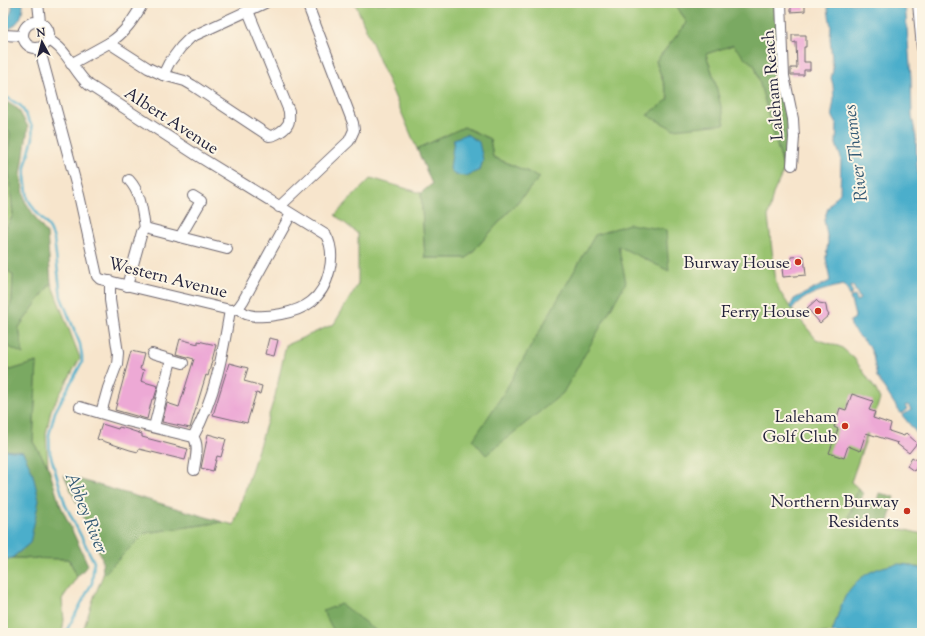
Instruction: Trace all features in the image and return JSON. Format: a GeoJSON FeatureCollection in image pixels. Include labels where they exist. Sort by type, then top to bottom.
{"type":"FeatureCollection","features":[{"type":"Feature","properties":{"kind":"street"},"geometry":{"type":"LineString","coordinates":[[38,3],[40,22]]}},
{"type":"Feature","properties":{"kind":"street"},"geometry":{"type":"LineString","coordinates":[[71,64],[117,38],[131,23],[144,3]]}},
{"type":"Feature","properties":{"kind":"street"},"geometry":{"type":"LineString","coordinates":[[163,75],[180,47],[190,37],[265,3]]}},
{"type":"Feature","properties":{"kind":"street"},"geometry":{"type":"LineString","coordinates":[[279,207],[349,141],[354,130],[353,123],[307,3]]}},
{"type":"Feature","properties":{"kind":"street","name":"Laleham Reach"},"geometry":{"type":"LineString","coordinates":[[781,3],[784,76],[794,131],[792,165]]}},
{"type":"Feature","properties":{"kind":"street"},"geometry":{"type":"LineString","coordinates":[[918,3],[922,48]]}},
{"type":"Feature","properties":{"kind":"street"},"geometry":{"type":"LineString","coordinates":[[109,43],[148,68],[163,75],[185,81],[269,136],[272,136],[288,124],[290,111],[248,11]]}},
{"type":"Feature","properties":{"kind":"street"},"geometry":{"type":"LineString","coordinates":[[40,22],[48,28],[48,40],[42,46],[37,48],[28,45],[24,41],[23,36],[26,26],[30,23],[40,22]]}},
{"type":"Feature","properties":{"kind":"street"},"geometry":{"type":"LineString","coordinates":[[4,35],[23,36]]}},
{"type":"Feature","properties":{"kind":"street","name":"Albert Avenue"},"geometry":{"type":"LineString","coordinates":[[48,40],[57,46],[81,78],[90,85],[191,152],[326,235],[330,245],[330,265],[322,289],[310,303],[289,312],[259,316],[248,315],[234,309]]}},
{"type":"Feature","properties":{"kind":"street","name":"Western Avenue"},"geometry":{"type":"LineString","coordinates":[[37,48],[41,54],[68,149],[97,276],[100,279],[234,309],[291,214]]}},
{"type":"Feature","properties":{"kind":"street"},"geometry":{"type":"LineString","coordinates":[[127,286],[142,232],[145,228],[136,187],[129,180]]}},
{"type":"Feature","properties":{"kind":"street"},"geometry":{"type":"LineString","coordinates":[[180,237],[201,201],[193,196]]}},
{"type":"Feature","properties":{"kind":"street"},"geometry":{"type":"LineString","coordinates":[[145,228],[227,249]]}},
{"type":"Feature","properties":{"kind":"street"},"geometry":{"type":"LineString","coordinates":[[101,413],[117,364],[118,353],[110,300],[110,281]]}},
{"type":"Feature","properties":{"kind":"street"},"geometry":{"type":"LineString","coordinates":[[194,470],[197,446],[194,437],[208,406],[234,309]]}},
{"type":"Feature","properties":{"kind":"street"},"geometry":{"type":"LineString","coordinates":[[152,354],[182,363]]}},
{"type":"Feature","properties":{"kind":"street"},"geometry":{"type":"LineString","coordinates":[[154,427],[171,360]]}},
{"type":"Feature","properties":{"kind":"street"},"geometry":{"type":"LineString","coordinates":[[80,407],[194,437]]}},
{"type":"Feature","properties":{"kind":"green space"},"geometry":{"type":"Polygon","coordinates":[[[355,3],[675,3],[687,23],[656,61],[669,99],[715,81],[706,54],[733,45],[755,66],[784,170],[773,194],[768,217],[776,282],[780,292],[790,307],[816,339],[841,347],[854,358],[876,390],[880,399],[851,482],[858,488],[849,516],[922,534],[922,569],[917,567],[845,597],[832,633],[82,633],[103,575],[145,533],[223,522],[234,525],[275,396],[286,345],[334,324],[358,284],[358,234],[335,215],[371,178],[421,193],[425,258],[467,258],[540,177],[493,157],[490,139],[464,127],[417,149],[355,3]]]}},
{"type":"Feature","properties":{"kind":"green space"},"geometry":{"type":"Polygon","coordinates":[[[675,3],[776,3],[779,76],[791,137],[784,170],[755,66],[733,45],[706,54],[715,81],[725,124],[673,129],[647,115],[669,99],[656,61],[687,23],[675,3]]]}},
{"type":"Feature","properties":{"kind":"green space"},"geometry":{"type":"Polygon","coordinates":[[[3,100],[18,109],[28,127],[21,175],[25,201],[47,234],[51,283],[19,327],[23,354],[3,344],[3,327],[12,300],[13,275],[3,266],[3,234],[13,215],[8,164],[10,132],[3,130],[3,100]]]}},
{"type":"Feature","properties":{"kind":"green space"},"geometry":{"type":"Polygon","coordinates":[[[464,127],[490,139],[493,157],[540,177],[467,258],[425,258],[421,193],[432,184],[417,149],[464,127]]]}},
{"type":"Feature","properties":{"kind":"green space"},"geometry":{"type":"Polygon","coordinates":[[[3,130],[10,132],[8,164],[13,215],[3,234],[3,130]]]}},
{"type":"Feature","properties":{"kind":"green space"},"geometry":{"type":"Polygon","coordinates":[[[629,224],[666,230],[669,271],[618,246],[626,282],[563,393],[486,455],[473,440],[502,396],[595,235],[629,224]]]}},
{"type":"Feature","properties":{"kind":"green space"},"geometry":{"type":"Polygon","coordinates":[[[3,266],[13,275],[12,300],[3,327],[3,266]]]}},
{"type":"Feature","properties":{"kind":"green space"},"geometry":{"type":"Polygon","coordinates":[[[51,283],[80,358],[51,410],[46,434],[48,466],[33,442],[37,362],[11,370],[3,368],[3,344],[23,353],[19,327],[51,283]]]}},
{"type":"Feature","properties":{"kind":"green space"},"geometry":{"type":"Polygon","coordinates":[[[37,362],[33,442],[48,466],[59,502],[88,565],[77,577],[69,559],[12,558],[30,543],[23,452],[3,450],[3,368],[11,370],[37,362]]]}},
{"type":"Feature","properties":{"kind":"green space"},"geometry":{"type":"Polygon","coordinates":[[[64,475],[223,522],[145,533],[103,575],[102,558],[64,475]]]}},
{"type":"Feature","properties":{"kind":"green space"},"geometry":{"type":"Polygon","coordinates":[[[858,488],[863,494],[861,500],[876,504],[879,493],[895,497],[887,525],[849,517],[858,488]]]}},
{"type":"Feature","properties":{"kind":"green space"},"geometry":{"type":"Polygon","coordinates":[[[12,558],[69,559],[77,577],[62,599],[64,620],[62,633],[4,633],[3,560],[12,558]]]}},
{"type":"Feature","properties":{"kind":"green space"},"geometry":{"type":"Polygon","coordinates":[[[341,604],[379,633],[335,633],[323,611],[341,604]]]}},
{"type":"Feature","properties":{"kind":"water"},"geometry":{"type":"Polygon","coordinates":[[[12,3],[23,3],[21,16],[11,28],[7,31],[3,31],[3,21],[8,18],[10,14],[12,3]]]}},
{"type":"Feature","properties":{"kind":"water","name":"River Thames"},"geometry":{"type":"Polygon","coordinates":[[[827,3],[905,3],[911,78],[912,116],[916,137],[917,164],[922,203],[922,440],[902,415],[911,410],[908,405],[905,406],[907,409],[901,414],[877,377],[873,355],[869,346],[852,329],[850,321],[854,319],[855,316],[850,297],[855,296],[857,301],[860,299],[853,286],[850,287],[853,293],[850,296],[846,287],[843,285],[815,293],[797,304],[792,310],[790,307],[794,299],[830,281],[826,258],[828,241],[824,220],[828,208],[840,193],[841,158],[836,144],[837,125],[832,112],[834,99],[831,78],[833,70],[830,38],[831,27],[827,3]]]}},
{"type":"Feature","properties":{"kind":"water"},"geometry":{"type":"Polygon","coordinates":[[[466,134],[479,142],[483,160],[480,170],[466,176],[455,175],[450,169],[454,139],[466,134]]]}},
{"type":"Feature","properties":{"kind":"water"},"geometry":{"type":"Polygon","coordinates":[[[3,450],[23,452],[32,471],[39,500],[30,543],[12,558],[3,560],[3,450]]]}},
{"type":"Feature","properties":{"kind":"water"},"geometry":{"type":"Polygon","coordinates":[[[899,564],[922,569],[922,633],[832,633],[843,601],[855,584],[861,578],[875,570],[882,567],[899,564]]]}},
{"type":"Feature","properties":{"kind":"building"},"geometry":{"type":"Polygon","coordinates":[[[791,3],[805,3],[805,11],[791,12],[791,3]]]}},
{"type":"Feature","properties":{"kind":"building"},"geometry":{"type":"Polygon","coordinates":[[[792,35],[806,35],[804,62],[810,62],[810,70],[804,70],[804,75],[791,75],[791,68],[797,68],[796,42],[792,43],[792,35]]]}},
{"type":"Feature","properties":{"kind":"building","name":"Burway House"},"geometry":{"type":"Polygon","coordinates":[[[804,256],[806,275],[783,277],[782,268],[792,267],[791,257],[804,256]]]}},
{"type":"Feature","properties":{"kind":"building","name":"Ferry House"},"geometry":{"type":"Polygon","coordinates":[[[816,300],[819,303],[825,304],[829,315],[820,323],[807,308],[816,300]]]}},
{"type":"Feature","properties":{"kind":"building"},"geometry":{"type":"Polygon","coordinates":[[[269,338],[278,340],[274,356],[265,354],[269,338]]]}},
{"type":"Feature","properties":{"kind":"building"},"geometry":{"type":"Polygon","coordinates":[[[180,339],[198,344],[198,341],[216,345],[208,376],[206,375],[190,428],[162,422],[167,403],[179,407],[194,359],[176,354],[180,339]]]}},
{"type":"Feature","properties":{"kind":"building"},"geometry":{"type":"Polygon","coordinates":[[[131,351],[144,354],[140,369],[144,370],[141,381],[158,386],[154,399],[152,399],[147,419],[115,410],[131,351]]]}},
{"type":"Feature","properties":{"kind":"building"},"geometry":{"type":"Polygon","coordinates":[[[229,363],[248,368],[244,381],[262,386],[260,394],[256,393],[247,423],[213,415],[229,363]]]}},
{"type":"Feature","properties":{"kind":"building"},"geometry":{"type":"Polygon","coordinates":[[[852,394],[873,401],[869,410],[875,412],[873,418],[891,424],[889,431],[904,436],[906,433],[917,443],[909,453],[897,444],[898,443],[866,433],[860,451],[848,446],[844,458],[829,453],[838,429],[834,427],[840,408],[846,410],[852,394]]]}},
{"type":"Feature","properties":{"kind":"building"},"geometry":{"type":"Polygon","coordinates":[[[102,424],[118,429],[119,427],[127,429],[142,434],[142,437],[188,449],[185,460],[139,449],[138,452],[97,439],[102,424]]]}},
{"type":"Feature","properties":{"kind":"building"},"geometry":{"type":"Polygon","coordinates":[[[208,434],[226,439],[221,457],[217,456],[213,471],[201,468],[208,434]]]}},
{"type":"Feature","properties":{"kind":"building"},"geometry":{"type":"Polygon","coordinates":[[[912,457],[920,462],[914,471],[907,466],[912,457]]]}},
{"type":"Feature","properties":{"kind":"waterway","name":"Abbey River"},"geometry":{"type":"LineString","coordinates":[[3,95],[21,106],[32,126],[33,138],[25,167],[28,199],[49,227],[54,239],[61,297],[80,344],[82,356],[82,362],[55,412],[49,435],[50,453],[65,504],[94,562],[92,583],[68,628],[67,633]]}},
{"type":"Feature","properties":{"kind":"place","name":"Burway House"},"geometry":{"type":"Point","coordinates":[798,262]}},
{"type":"Feature","properties":{"kind":"place","name":"Ferry House"},"geometry":{"type":"Point","coordinates":[818,311]}},
{"type":"Feature","properties":{"kind":"place","name":"Laleham Golf Club"},"geometry":{"type":"Point","coordinates":[845,426]}},
{"type":"Feature","properties":{"kind":"place","name":"Northern Burway Residents"},"geometry":{"type":"Point","coordinates":[907,511]}}]}
